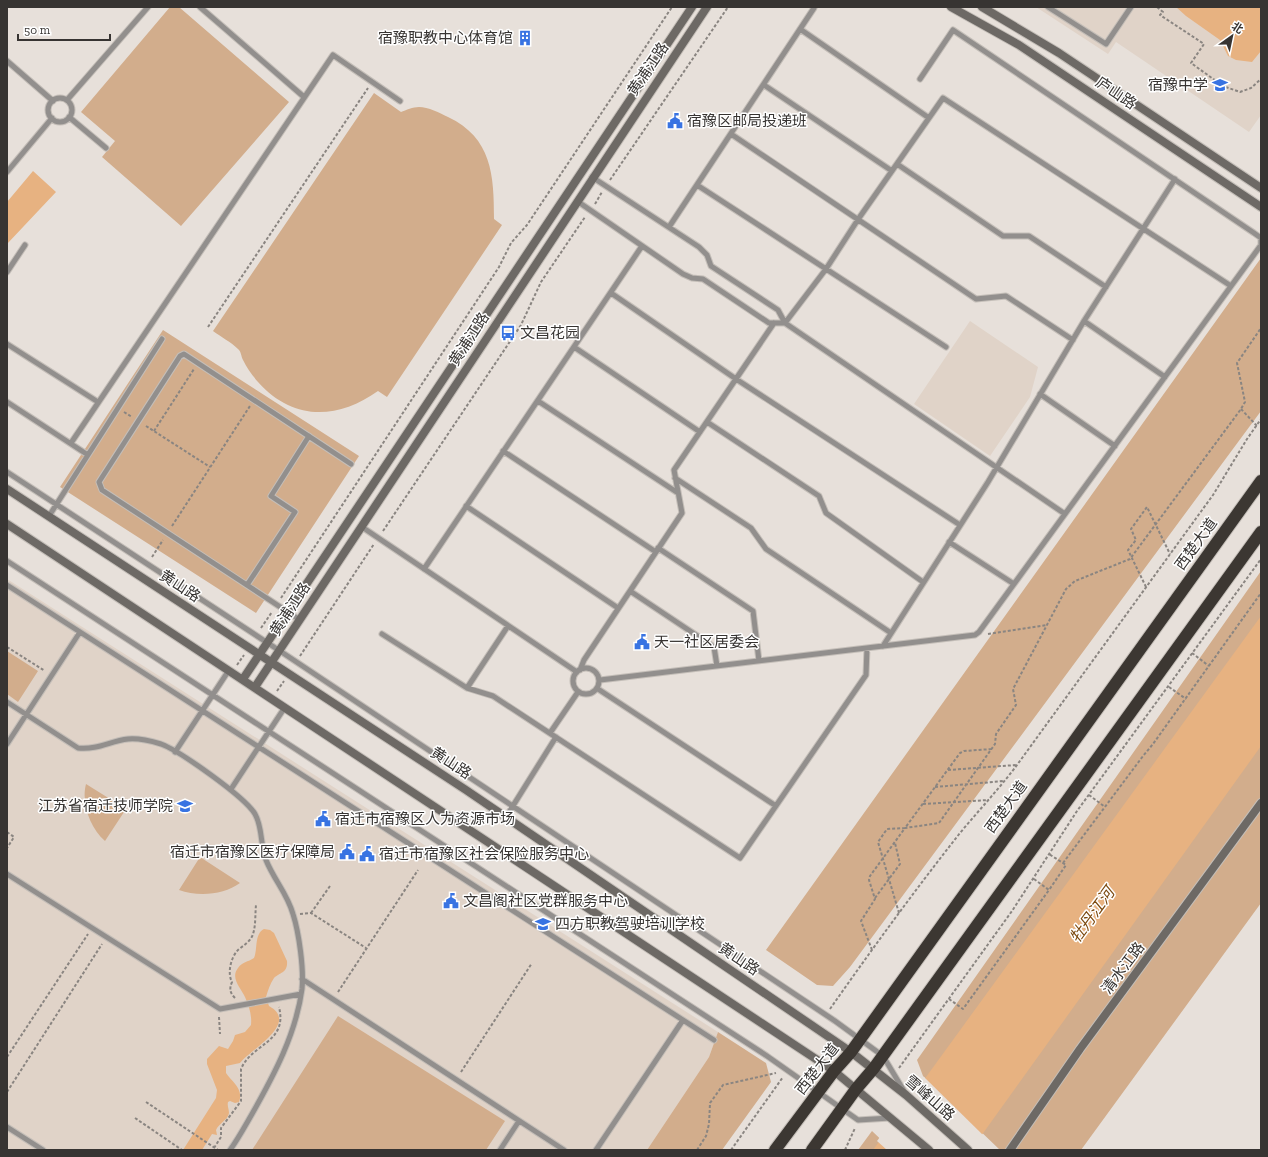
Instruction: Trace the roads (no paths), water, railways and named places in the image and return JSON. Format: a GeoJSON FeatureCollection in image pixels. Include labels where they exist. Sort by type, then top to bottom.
{"type":"FeatureCollection","features":[{"type":"Feature","properties":{"kind":"highway","name":"西楚大道"},"geometry":{"type":"LineString","coordinates":[[775,1150],[834,1071],[851,1052],[1261,481]]}},
{"type":"Feature","properties":{"kind":"highway"},"geometry":{"type":"LineString","coordinates":[[812,1150],[856,1089],[883,1056],[1261,532]]}},
{"type":"Feature","properties":{"kind":"street","name":"黄浦江路"},"geometry":{"type":"LineString","coordinates":[[243,679],[692,7]]}},
{"type":"Feature","properties":{"kind":"street","name":"黄浦江路"},"geometry":{"type":"LineString","coordinates":[[255,687],[576,201],[707,7]]}},
{"type":"Feature","properties":{"kind":"street","name":"庐山路"},"geometry":{"type":"LineString","coordinates":[[951,7],[1019,44],[1261,207]]}},
{"type":"Feature","properties":{"kind":"street","name":"庐山路"},"geometry":{"type":"LineString","coordinates":[[982,7],[1059,53],[1261,188]]}},
{"type":"Feature","properties":{"kind":"street","name":"黄山路"},"geometry":{"type":"LineString","coordinates":[[7,489],[506,817],[874,1068]]}},
{"type":"Feature","properties":{"kind":"street"},"geometry":{"type":"LineString","coordinates":[[7,524],[834,1071],[929,1150]]}},
{"type":"Feature","properties":{"kind":"street","name":"清水江路"},"geometry":{"type":"LineString","coordinates":[[1010,1150],[1080,1049],[1261,803]]}},
{"type":"Feature","properties":{"kind":"street","name":"雪峰山路"},"geometry":{"type":"LineString","coordinates":[[874,1068],[968,1150]]}},
{"type":"Feature","properties":{"kind":"lane"},"geometry":{"type":"LineString","coordinates":[[67,100],[148,7]]}},
{"type":"Feature","properties":{"kind":"lane"},"geometry":{"type":"LineString","coordinates":[[200,7],[304,97]]}},
{"type":"Feature","properties":{"kind":"lane"},"geometry":{"type":"LineString","coordinates":[[1048,7],[1106,44],[1132,7]]}},
{"type":"Feature","properties":{"kind":"lane"},"geometry":{"type":"LineString","coordinates":[[669,227],[814,8]]}},
{"type":"Feature","properties":{"kind":"lane"},"geometry":{"type":"LineString","coordinates":[[800,29],[929,118]]}},
{"type":"Feature","properties":{"kind":"lane"},"geometry":{"type":"LineString","coordinates":[[600,680],[975,635],[979,632],[1261,245],[1261,238],[953,30],[920,79]]}},
{"type":"Feature","properties":{"kind":"lane"},"geometry":{"type":"LineString","coordinates":[[71,443],[332,55],[400,101]]}},
{"type":"Feature","properties":{"kind":"lane"},"geometry":{"type":"LineString","coordinates":[[7,61],[53,101]]}},
{"type":"Feature","properties":{"kind":"lane"},"geometry":{"type":"LineString","coordinates":[[764,84],[892,170]]}},
{"type":"Feature","properties":{"kind":"lane"},"geometry":{"type":"LineString","coordinates":[[60,98],[67,100],[72,110],[69,117],[63,121],[52,118],[49,112],[53,101],[60,98]]}},
{"type":"Feature","properties":{"kind":"lane"},"geometry":{"type":"LineString","coordinates":[[785,323],[826,269],[858,218],[943,98],[950,101],[1230,286]]}},
{"type":"Feature","properties":{"kind":"lane"},"geometry":{"type":"LineString","coordinates":[[69,117],[106,148]]}},
{"type":"Feature","properties":{"kind":"lane"},"geometry":{"type":"LineString","coordinates":[[7,172],[52,118]]}},
{"type":"Feature","properties":{"kind":"lane"},"geometry":{"type":"LineString","coordinates":[[731,134],[858,218],[976,299],[1006,296],[1073,340]]}},
{"type":"Feature","properties":{"kind":"lane"},"geometry":{"type":"LineString","coordinates":[[897,164],[1003,236],[1029,236],[1106,287]]}},
{"type":"Feature","properties":{"kind":"lane"},"geometry":{"type":"LineString","coordinates":[[592,177],[699,247],[707,255],[711,266],[778,310],[785,323],[1065,514]]}},
{"type":"Feature","properties":{"kind":"lane"},"geometry":{"type":"LineString","coordinates":[[883,646],[948,542],[988,482],[995,467],[1084,321],[1175,179]]}},
{"type":"Feature","properties":{"kind":"lane"},"geometry":{"type":"LineString","coordinates":[[697,185],[946,347]]}},
{"type":"Feature","properties":{"kind":"lane"},"geometry":{"type":"LineString","coordinates":[[576,201],[683,274],[692,278],[703,279],[769,323],[785,323]]}},
{"type":"Feature","properties":{"kind":"lane"},"geometry":{"type":"LineString","coordinates":[[7,272],[25,245]]}},
{"type":"Feature","properties":{"kind":"lane"},"geometry":{"type":"LineString","coordinates":[[424,569],[642,246]]}},
{"type":"Feature","properties":{"kind":"lane"},"geometry":{"type":"LineString","coordinates":[[611,293],[736,379],[960,525]]}},
{"type":"Feature","properties":{"kind":"lane"},"geometry":{"type":"LineString","coordinates":[[1084,321],[1165,377]]}},
{"type":"Feature","properties":{"kind":"lane"},"geometry":{"type":"LineString","coordinates":[[600,680],[598,689],[595,692],[586,695],[575,689],[573,680],[584,660],[682,512],[674,470],[774,323]]}},
{"type":"Feature","properties":{"kind":"lane"},"geometry":{"type":"LineString","coordinates":[[49,516],[162,339]]}},
{"type":"Feature","properties":{"kind":"lane"},"geometry":{"type":"LineString","coordinates":[[7,344],[98,402]]}},
{"type":"Feature","properties":{"kind":"lane"},"geometry":{"type":"LineString","coordinates":[[574,347],[700,432]]}},
{"type":"Feature","properties":{"kind":"lane"},"geometry":{"type":"LineString","coordinates":[[300,620],[102,490],[99,482],[180,356],[184,354],[351,464]]}},
{"type":"Feature","properties":{"kind":"lane"},"geometry":{"type":"LineString","coordinates":[[1040,394],[1114,446]]}},
{"type":"Feature","properties":{"kind":"lane"},"geometry":{"type":"LineString","coordinates":[[538,401],[678,493]]}},
{"type":"Feature","properties":{"kind":"lane"},"geometry":{"type":"LineString","coordinates":[[7,402],[88,455]]}},
{"type":"Feature","properties":{"kind":"lane"},"geometry":{"type":"LineString","coordinates":[[707,422],[819,496],[826,513],[924,582]]}},
{"type":"Feature","properties":{"kind":"lane"},"geometry":{"type":"LineString","coordinates":[[247,585],[295,512],[271,496],[309,436]]}},
{"type":"Feature","properties":{"kind":"lane"},"geometry":{"type":"LineString","coordinates":[[503,452],[753,611],[759,661]]}},
{"type":"Feature","properties":{"kind":"lane"},"geometry":{"type":"LineString","coordinates":[[7,472],[280,651],[860,1039],[883,1056],[906,1095]]}},
{"type":"Feature","properties":{"kind":"lane"},"geometry":{"type":"LineString","coordinates":[[676,478],[751,528],[766,549],[891,633]]}},
{"type":"Feature","properties":{"kind":"lane"},"geometry":{"type":"LineString","coordinates":[[466,506],[618,608]]}},
{"type":"Feature","properties":{"kind":"lane"},"geometry":{"type":"LineString","coordinates":[[362,527],[508,626],[578,671],[592,670],[600,680]]}},
{"type":"Feature","properties":{"kind":"lane"},"geometry":{"type":"LineString","coordinates":[[948,542],[1014,584]]}},
{"type":"Feature","properties":{"kind":"lane"},"geometry":{"type":"LineString","coordinates":[[7,561],[788,1070],[858,1120],[892,1118]]}},
{"type":"Feature","properties":{"kind":"lane"},"geometry":{"type":"LineString","coordinates":[[7,586],[714,1040]]}},
{"type":"Feature","properties":{"kind":"lane"},"geometry":{"type":"LineString","coordinates":[[630,591],[714,647],[717,666]]}},
{"type":"Feature","properties":{"kind":"lane"},"geometry":{"type":"LineString","coordinates":[[467,688],[508,626]]}},
{"type":"Feature","properties":{"kind":"lane"},"geometry":{"type":"LineString","coordinates":[[7,744],[80,632]]}},
{"type":"Feature","properties":{"kind":"lane"},"geometry":{"type":"LineString","coordinates":[[382,634],[467,688],[493,696],[740,858],[866,675],[867,648]]}},
{"type":"Feature","properties":{"kind":"lane"},"geometry":{"type":"LineString","coordinates":[[175,752],[231,671]]}},
{"type":"Feature","properties":{"kind":"lane"},"geometry":{"type":"LineString","coordinates":[[598,689],[776,806]]}},
{"type":"Feature","properties":{"kind":"lane"},"geometry":{"type":"LineString","coordinates":[[550,733],[578,692]]}},
{"type":"Feature","properties":{"kind":"lane"},"geometry":{"type":"LineString","coordinates":[[7,702],[78,748],[89,749],[128,739],[162,745],[231,789],[255,814],[260,828],[266,859],[270,870],[285,891],[293,914],[300,947],[302,980],[301,994],[298,1012],[285,1050],[260,1099],[230,1150]]}},
{"type":"Feature","properties":{"kind":"lane"},"geometry":{"type":"LineString","coordinates":[[231,789],[285,707]]}},
{"type":"Feature","properties":{"kind":"lane"},"geometry":{"type":"LineString","coordinates":[[506,817],[556,737]]}},
{"type":"Feature","properties":{"kind":"lane"},"geometry":{"type":"LineString","coordinates":[[7,874],[220,1010],[301,994]]}},
{"type":"Feature","properties":{"kind":"lane"},"geometry":{"type":"LineString","coordinates":[[302,980],[564,1150]]}},
{"type":"Feature","properties":{"kind":"lane"},"geometry":{"type":"LineString","coordinates":[[596,1150],[683,1020]]}},
{"type":"Feature","properties":{"kind":"lane"},"geometry":{"type":"LineString","coordinates":[[500,1150],[519,1121]]}},
{"type":"Feature","properties":{"kind":"lane"},"geometry":{"type":"LineString","coordinates":[[7,1127],[43,1150]]}},
{"type":"Feature","properties":{"kind":"water"},"geometry":{"type":"Polygon","coordinates":[[[1176,7],[1261,7],[1261,51],[1252,62],[1236,60],[1228,56],[1220,40],[1186,16],[1176,7]]]}},
{"type":"Feature","properties":{"kind":"water"},"geometry":{"type":"Polygon","coordinates":[[[33,171],[56,192],[7,244],[7,202],[33,171]]]}},
{"type":"Feature","properties":{"kind":"water","name":"牡丹江河"},"geometry":{"type":"Polygon","coordinates":[[[1261,616],[1261,746],[971,1150],[873,1150],[1261,616]]]}},
{"type":"Feature","properties":{"kind":"water"},"geometry":{"type":"Polygon","coordinates":[[[264,929],[270,930],[274,933],[287,961],[285,970],[274,978],[266,997],[269,1006],[277,1013],[279,1020],[276,1028],[270,1036],[240,1063],[226,1066],[226,1073],[239,1089],[240,1097],[239,1102],[228,1102],[229,1113],[225,1120],[217,1128],[217,1135],[212,1134],[202,1150],[183,1150],[216,1098],[217,1090],[207,1064],[207,1059],[219,1046],[228,1049],[235,1035],[245,1032],[251,1025],[249,1007],[237,983],[235,975],[243,963],[254,958],[257,938],[264,929]]]}},
{"type":"Feature","properties":{"kind":"place","name":"宿豫职教中心体育馆"},"geometry":{"type":"Point","coordinates":[525,38]}},
{"type":"Feature","properties":{"kind":"place","name":"宿豫中学"},"geometry":{"type":"Point","coordinates":[1220,85]}},
{"type":"Feature","properties":{"kind":"place","name":"宿豫区邮局投递班"},"geometry":{"type":"Point","coordinates":[675,121]}},
{"type":"Feature","properties":{"kind":"place","name":"文昌花园"},"geometry":{"type":"Point","coordinates":[508,333]}},
{"type":"Feature","properties":{"kind":"place","name":"天一社区居委会"},"geometry":{"type":"Point","coordinates":[642,642]}},
{"type":"Feature","properties":{"kind":"place","name":"江苏省宿迁技师学院"},"geometry":{"type":"Point","coordinates":[185,806]}},
{"type":"Feature","properties":{"kind":"place","name":"宿迁市宿豫区人力资源市场"},"geometry":{"type":"Point","coordinates":[323,819]}},
{"type":"Feature","properties":{"kind":"place","name":"宿迁市宿豫区医疗保障局"},"geometry":{"type":"Point","coordinates":[347,852]}},
{"type":"Feature","properties":{"kind":"place","name":"宿迁市宿豫区社会保险服务中心"},"geometry":{"type":"Point","coordinates":[367,854]}},
{"type":"Feature","properties":{"kind":"place","name":"文昌阁社区党群服务中心"},"geometry":{"type":"Point","coordinates":[451,901]}},
{"type":"Feature","properties":{"kind":"place","name":"四方职教驾驶培训学校"},"geometry":{"type":"Point","coordinates":[543,924]}}]}
